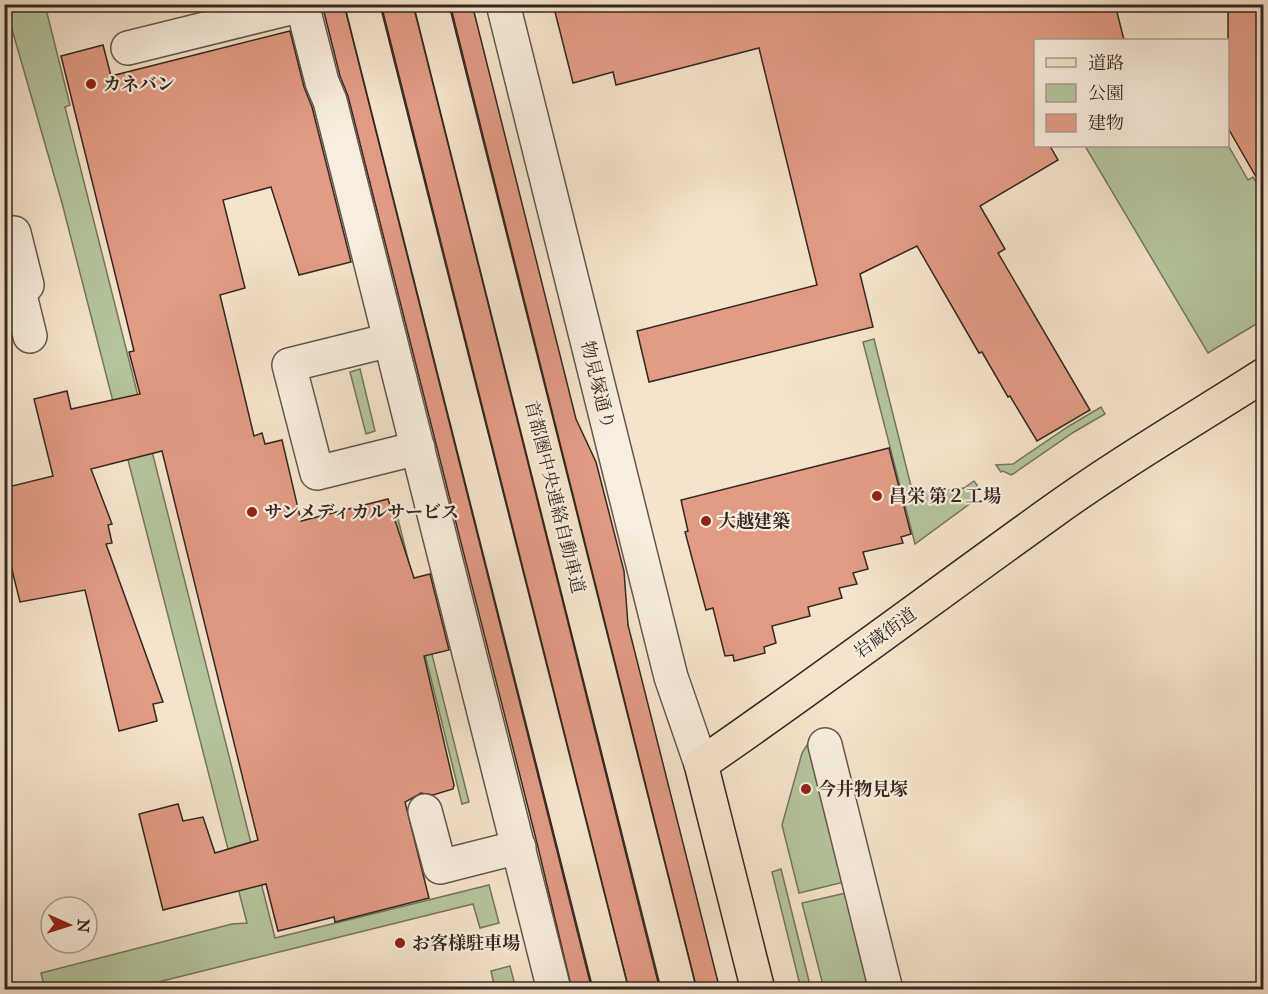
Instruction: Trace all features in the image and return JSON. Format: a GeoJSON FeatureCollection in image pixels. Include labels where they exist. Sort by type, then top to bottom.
{"type":"FeatureCollection","features":[{"type":"Feature","properties":{"kind":"main road"},"geometry":{"type":"LineString","coordinates":[[363,4],[610,990]]}},
{"type":"Feature","properties":{"kind":"main road","name":"首都圏中央連絡自動車道"},"geometry":{"type":"LineString","coordinates":[[431,4],[679,990]]}},
{"type":"Feature","properties":{"kind":"main road","name":"岩蔵街道"},"geometry":{"type":"LineString","coordinates":[[701,764],[764,721],[1050,513],[1116,468],[1263,375]]}},
{"type":"Feature","properties":{"kind":"main road"},"geometry":{"type":"LineString","coordinates":[[701,764],[758,990]]}},
{"type":"Feature","properties":{"kind":"street","name":"物見塚通り"},"geometry":{"type":"LineString","coordinates":[[503,4],[671,677],[701,764]]}},
{"type":"Feature","properties":{"kind":"street"},"geometry":{"type":"LineString","coordinates":[[128,48],[302,5],[322,82],[330,101],[554,990]]}},
{"type":"Feature","properties":{"kind":"street"},"geometry":{"type":"LineString","coordinates":[[14,233],[27,285],[11,289],[30,336]]}},
{"type":"Feature","properties":{"kind":"street"},"geometry":{"type":"LineString","coordinates":[[390,340],[289,365],[297,397],[317,473],[418,448]]}},
{"type":"Feature","properties":{"kind":"street"},"geometry":{"type":"LineString","coordinates":[[825,745],[886,990]]}},
{"type":"Feature","properties":{"kind":"street"},"geometry":{"type":"LineString","coordinates":[[425,811],[440,867],[519,847]]}},
{"type":"Feature","properties":{"kind":"green space"},"geometry":{"type":"Polygon","coordinates":[[[5,5],[45,5],[70,105],[65,107],[275,938],[489,885],[499,923],[480,928],[473,904],[130,989],[45,989],[41,973],[232,924],[247,923],[62,203],[5,5]]]}},
{"type":"Feature","properties":{"kind":"green space"},"geometry":{"type":"Polygon","coordinates":[[[1086,147],[1229,147],[1248,180],[1253,177],[1263,194],[1263,320],[1208,353],[1086,147]]]}},
{"type":"Feature","properties":{"kind":"green space"},"geometry":{"type":"Polygon","coordinates":[[[874,339],[913,494],[964,488],[974,481],[979,488],[974,491],[975,500],[915,544],[863,342],[874,339]]]}},
{"type":"Feature","properties":{"kind":"green space"},"geometry":{"type":"Polygon","coordinates":[[[360,369],[375,431],[366,434],[350,372],[360,369]]]}},
{"type":"Feature","properties":{"kind":"green space"},"geometry":{"type":"Polygon","coordinates":[[[1101,407],[1105,414],[1074,432],[1013,474],[1001,472],[996,465],[1013,464],[1101,407]]]}},
{"type":"Feature","properties":{"kind":"green space"},"geometry":{"type":"Polygon","coordinates":[[[397,515],[469,802],[462,804],[391,517],[397,515]]]}},
{"type":"Feature","properties":{"kind":"green space","name":"今井物見塚"},"geometry":{"type":"Polygon","coordinates":[[[809,742],[844,882],[799,893],[782,825],[802,753],[809,742]]]}},
{"type":"Feature","properties":{"kind":"green space"},"geometry":{"type":"Polygon","coordinates":[[[781,869],[811,989],[801,989],[772,872],[781,869]]]}},
{"type":"Feature","properties":{"kind":"green space"},"geometry":{"type":"Polygon","coordinates":[[[846,893],[871,989],[824,989],[802,903],[846,893]]]}},
{"type":"Feature","properties":{"kind":"green space"},"geometry":{"type":"Polygon","coordinates":[[[510,966],[516,989],[495,989],[491,971],[510,966]]]}},
{"type":"Feature","properties":{"kind":"building"},"geometry":{"type":"Polygon","coordinates":[[[322,4],[344,4],[592,990],[572,990],[348,96],[340,76],[322,4]]]}},
{"type":"Feature","properties":{"kind":"building"},"geometry":{"type":"Polygon","coordinates":[[[381,4],[413,4],[660,990],[629,990],[381,4]]]}},
{"type":"Feature","properties":{"kind":"building"},"geometry":{"type":"Polygon","coordinates":[[[450,4],[472,4],[576,419],[596,462],[624,571],[628,625],[720,990],[697,990],[450,4]]]}},
{"type":"Feature","properties":{"kind":"building"},"geometry":{"type":"Polygon","coordinates":[[[553,4],[1115,4],[1124,39],[1034,39],[1034,147],[1051,147],[1058,160],[980,206],[1005,249],[998,253],[1090,410],[1037,441],[982,352],[979,353],[917,246],[860,274],[873,327],[649,382],[637,331],[817,285],[759,48],[616,85],[613,72],[573,83],[553,4]]]}},
{"type":"Feature","properties":{"kind":"building"},"geometry":{"type":"Polygon","coordinates":[[[1228,4],[1263,4],[1263,189],[1229,130],[1228,4]]]}},
{"type":"Feature","properties":{"kind":"building"},"geometry":{"type":"Polygon","coordinates":[[[290,31],[304,87],[312,107],[351,262],[299,275],[271,187],[223,200],[245,288],[220,295],[254,436],[262,433],[265,444],[282,440],[301,521],[388,499],[414,578],[430,574],[449,650],[424,656],[454,785],[453,789],[433,795],[421,793],[405,802],[429,898],[335,922],[334,917],[278,931],[266,884],[163,910],[139,814],[178,804],[183,821],[203,817],[215,853],[258,840],[162,451],[91,469],[112,524],[108,525],[112,543],[106,544],[163,702],[153,704],[157,721],[119,731],[85,590],[20,602],[4,538],[4,488],[53,476],[34,399],[67,391],[71,409],[140,394],[129,352],[134,351],[61,56],[103,45],[111,76],[290,31]]]}},
{"type":"Feature","properties":{"kind":"building"},"geometry":{"type":"Polygon","coordinates":[[[889,448],[911,534],[901,537],[903,543],[863,552],[868,569],[853,573],[857,584],[839,588],[842,598],[808,607],[810,616],[772,626],[776,643],[764,647],[765,653],[734,661],[733,655],[725,656],[713,608],[706,610],[685,532],[688,531],[681,500],[889,448]]]}},
{"type":"Feature","properties":{"kind":"place","name":"カネバン"},"geometry":{"type":"Point","coordinates":[91,84]}},
{"type":"Feature","properties":{"kind":"place","name":"昌栄 第２工場"},"geometry":{"type":"Point","coordinates":[877,496]}},
{"type":"Feature","properties":{"kind":"place","name":"サンメディカルサービス"},"geometry":{"type":"Point","coordinates":[252,512]}},
{"type":"Feature","properties":{"kind":"place","name":"大越建築"},"geometry":{"type":"Point","coordinates":[706,521]}},
{"type":"Feature","properties":{"kind":"place","name":"今井物見塚"},"geometry":{"type":"Point","coordinates":[806,789]}},
{"type":"Feature","properties":{"kind":"place","name":"お客様駐車場"},"geometry":{"type":"Point","coordinates":[400,943]}}]}
